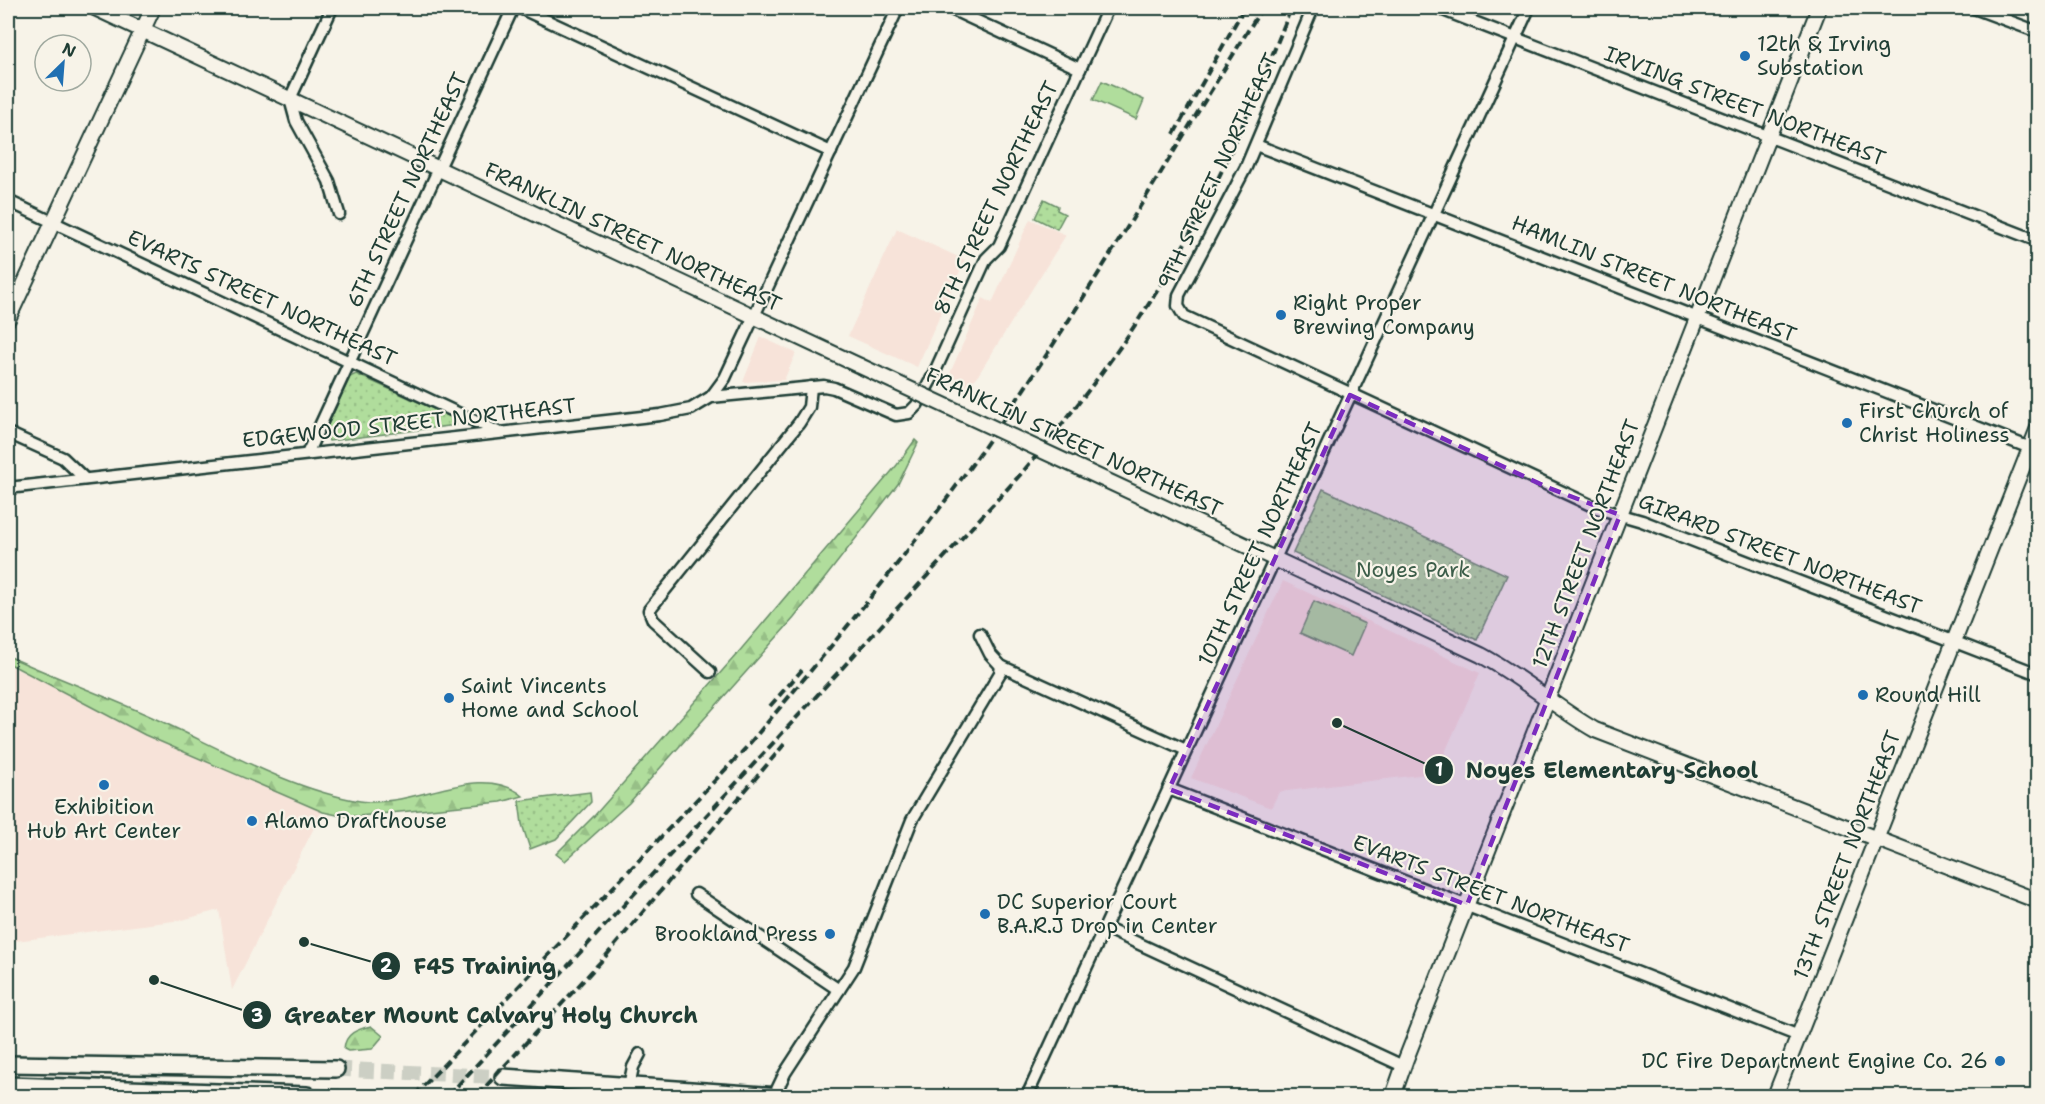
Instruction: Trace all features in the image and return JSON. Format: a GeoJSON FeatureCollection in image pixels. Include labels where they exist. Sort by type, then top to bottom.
{"type":"FeatureCollection","features":[{"type":"Feature","properties":{"kind":"main road"},"geometry":{"type":"LineString","coordinates":[[8,1064],[336,1069]]}},
{"type":"Feature","properties":{"kind":"main road"},"geometry":{"type":"LineString","coordinates":[[503,1077],[779,1096]]}},
{"type":"Feature","properties":{"kind":"main road"},"geometry":{"type":"LineString","coordinates":[[8,1085],[307,1095]]}},
{"type":"Feature","properties":{"kind":"street","name":"FRANKLIN STREET NORTHEAST"},"geometry":{"type":"LineString","coordinates":[[95,8],[1481,655],[1520,677],[1578,720],[1612,738],[2037,901]]}},
{"type":"Feature","properties":{"kind":"street"},"geometry":{"type":"LineString","coordinates":[[8,319],[153,8]]}},
{"type":"Feature","properties":{"kind":"street"},"geometry":{"type":"LineString","coordinates":[[332,8],[290,99],[296,121],[329,181],[339,214]]}},
{"type":"Feature","properties":{"kind":"street","name":"6TH STREET NORTHEAST"},"geometry":{"type":"LineString","coordinates":[[307,454],[513,8]]}},
{"type":"Feature","properties":{"kind":"street"},"geometry":{"type":"LineString","coordinates":[[520,8],[831,152]]}},
{"type":"Feature","properties":{"kind":"street"},"geometry":{"type":"LineString","coordinates":[[711,397],[725,378],[898,8]]}},
{"type":"Feature","properties":{"kind":"street"},"geometry":{"type":"LineString","coordinates":[[949,8],[1080,69]]}},
{"type":"Feature","properties":{"kind":"street","name":"8TH STREET NORTHEAST"},"geometry":{"type":"LineString","coordinates":[[917,405],[932,378],[986,259],[999,246],[1108,8]]}},
{"type":"Feature","properties":{"kind":"street","name":"9TH STREET NORTHEAST"},"geometry":{"type":"LineString","coordinates":[[1184,316],[1178,306],[1179,295],[1222,217],[1256,145],[1313,8]]}},
{"type":"Feature","properties":{"kind":"street","name":"IRVING STREET NORTHEAST"},"geometry":{"type":"LineString","coordinates":[[1438,8],[2037,241]]}},
{"type":"Feature","properties":{"kind":"street","name":"10TH STREET NORTHEAST"},"geometry":{"type":"LineString","coordinates":[[1027,1096],[1528,8]]}},
{"type":"Feature","properties":{"kind":"street","name":"12TH STREET NORTHEAST"},"geometry":{"type":"LineString","coordinates":[[1394,1096],[1403,1066],[1819,8]]}},
{"type":"Feature","properties":{"kind":"street"},"geometry":{"type":"LineString","coordinates":[[1974,8],[2037,32]]}},
{"type":"Feature","properties":{"kind":"street","name":"HAMLIN STREET NORTHEAST"},"geometry":{"type":"LineString","coordinates":[[1256,145],[2034,449]]}},
{"type":"Feature","properties":{"kind":"street","name":"EVARTS STREET NORTHEAST"},"geometry":{"type":"LineString","coordinates":[[8,201],[500,432]]}},
{"type":"Feature","properties":{"kind":"street","name":"GIRARD STREET NORTHEAST"},"geometry":{"type":"LineString","coordinates":[[1184,316],[1549,488],[1642,521],[2037,674]]}},
{"type":"Feature","properties":{"kind":"street"},"geometry":{"type":"LineString","coordinates":[[710,672],[653,620],[649,610],[799,423],[809,407],[811,387]]}},
{"type":"Feature","properties":{"kind":"street","name":"EDGEWOOD STREET NORTHEAST"},"geometry":{"type":"LineString","coordinates":[[8,488],[686,411],[711,397],[811,387],[834,388],[896,415],[909,413],[917,405]]}},
{"type":"Feature","properties":{"kind":"street","name":"13TH STREET NORTHEAST"},"geometry":{"type":"LineString","coordinates":[[1775,1096],[1953,641],[2034,449],[2037,428]]}},
{"type":"Feature","properties":{"kind":"street"},"geometry":{"type":"LineString","coordinates":[[8,433],[63,458],[85,479]]}},
{"type":"Feature","properties":{"kind":"street"},"geometry":{"type":"LineString","coordinates":[[980,634],[988,652],[1001,666],[1186,750]]}},
{"type":"Feature","properties":{"kind":"street"},"geometry":{"type":"LineString","coordinates":[[774,1096],[785,1073],[861,952],[912,820],[1000,673],[1001,666]]}},
{"type":"Feature","properties":{"kind":"street","name":"EVARTS STREET NORTHEAST"},"geometry":{"type":"LineString","coordinates":[[1169,789],[1799,1036]]}},
{"type":"Feature","properties":{"kind":"street"},"geometry":{"type":"LineString","coordinates":[[696,894],[839,990]]}},
{"type":"Feature","properties":{"kind":"street"},"geometry":{"type":"LineString","coordinates":[[1105,928],[1403,1066]]}},
{"type":"Feature","properties":{"kind":"street"},"geometry":{"type":"LineString","coordinates":[[629,1086],[632,1071],[640,1054]]}},
{"type":"Feature","properties":{"kind":"highlighted area"},"geometry":{"type":"Polygon","coordinates":[[[1350,395],[1549,488],[1620,515],[1467,905],[1169,789],[1350,395]]]}},
{"type":"Feature","properties":{"kind":"shaded area"},"geometry":{"type":"Polygon","coordinates":[[[1030,219],[1066,235],[977,377],[962,391],[953,387],[947,380],[983,298],[992,303],[1030,219]]]}},
{"type":"Feature","properties":{"kind":"shaded area"},"geometry":{"type":"Polygon","coordinates":[[[897,229],[965,260],[917,367],[848,336],[897,229]]]}},
{"type":"Feature","properties":{"kind":"shaded area"},"geometry":{"type":"Polygon","coordinates":[[[761,337],[796,353],[784,380],[743,382],[761,337]]]}},
{"type":"Feature","properties":{"kind":"shaded area"},"geometry":{"type":"Polygon","coordinates":[[[1283,581],[1480,673],[1436,773],[1279,792],[1271,808],[1191,778],[1283,581]]]}},
{"type":"Feature","properties":{"kind":"shaded area"},"geometry":{"type":"Polygon","coordinates":[[[8,665],[323,810],[232,990],[219,910],[182,920],[8,942],[8,665]]]}},
{"type":"Feature","properties":{"kind":"green space"},"geometry":{"type":"Polygon","coordinates":[[[1102,81],[1144,100],[1136,119],[1093,100],[1102,81]]]}},
{"type":"Feature","properties":{"kind":"green space"},"geometry":{"type":"Polygon","coordinates":[[[1044,199],[1058,206],[1057,210],[1065,214],[1057,229],[1035,218],[1044,199]]]}},
{"type":"Feature","properties":{"kind":"green space"},"geometry":{"type":"Polygon","coordinates":[[[356,374],[454,418],[456,425],[329,441],[325,431],[350,377],[356,374]]]}},
{"type":"Feature","properties":{"kind":"green space"},"geometry":{"type":"Polygon","coordinates":[[[915,440],[918,443],[898,484],[794,618],[629,803],[565,861],[556,854],[595,815],[737,654],[897,465],[915,440]]]}},
{"type":"Feature","properties":{"kind":"green space","name":"Noyes Park"},"geometry":{"type":"Polygon","coordinates":[[[1323,489],[1507,575],[1477,640],[1293,553],[1323,489]]]}},
{"type":"Feature","properties":{"kind":"green space"},"geometry":{"type":"Polygon","coordinates":[[[1314,601],[1365,624],[1351,656],[1300,633],[1314,601]]]}},
{"type":"Feature","properties":{"kind":"green space"},"geometry":{"type":"Polygon","coordinates":[[[8,656],[136,710],[281,778],[334,795],[360,801],[380,802],[467,784],[487,783],[506,786],[523,796],[501,802],[359,816],[342,816],[323,812],[145,735],[8,663],[8,656]]]}},
{"type":"Feature","properties":{"kind":"green space"},"geometry":{"type":"Polygon","coordinates":[[[590,792],[591,802],[556,839],[530,849],[522,824],[519,801],[590,792]]]}},
{"type":"Feature","properties":{"kind":"green space"},"geometry":{"type":"Polygon","coordinates":[[[371,1026],[383,1036],[372,1049],[348,1051],[344,1049],[350,1035],[357,1030],[371,1026]]]}},
{"type":"Feature","properties":{"kind":"tunnel"},"geometry":{"type":"LineString","coordinates":[[336,1069],[503,1077]]}},
{"type":"Feature","properties":{"kind":"tunnel"},"geometry":{"type":"LineString","coordinates":[[307,1095],[340,1096]]}},
{"type":"Feature","properties":{"kind":"railway"},"geometry":{"type":"LineString","coordinates":[[1174,134],[1244,8]]}},
{"type":"Feature","properties":{"kind":"railway"},"geometry":{"type":"LineString","coordinates":[[414,1096],[744,750],[886,578],[954,489],[1050,350],[1262,8]]}},
{"type":"Feature","properties":{"kind":"railway"},"geometry":{"type":"LineString","coordinates":[[448,1096],[1020,475],[1066,420],[1130,333],[1186,241],[1242,126],[1291,8]]}},
{"type":"Feature","properties":{"kind":"railway"},"geometry":{"type":"LineString","coordinates":[[770,706],[802,670]]}},
{"type":"Feature","properties":{"kind":"railway"},"geometry":{"type":"LineString","coordinates":[[477,1096],[605,957],[787,741]]}},
{"type":"Feature","properties":{"kind":"place","name":"12th & Irving Substation"},"geometry":{"type":"Point","coordinates":[1745,56]}},
{"type":"Feature","properties":{"kind":"place","name":"Right Proper Brewing Company"},"geometry":{"type":"Point","coordinates":[1281,315]}},
{"type":"Feature","properties":{"kind":"place","name":"First Church of Christ Holiness"},"geometry":{"type":"Point","coordinates":[1847,423]}},
{"type":"Feature","properties":{"kind":"place","name":"Round Hill"},"geometry":{"type":"Point","coordinates":[1863,695]}},
{"type":"Feature","properties":{"kind":"place","name":"Saint Vincents Home and School"},"geometry":{"type":"Point","coordinates":[449,698]}},
{"type":"Feature","properties":{"kind":"place","name":"Noyes Elementary School"},"geometry":{"type":"Point","coordinates":[1337,723]}},
{"type":"Feature","properties":{"kind":"place","name":"Exhibition Hub Art Center"},"geometry":{"type":"Point","coordinates":[104,785]}},
{"type":"Feature","properties":{"kind":"place","name":"Alamo Drafthouse"},"geometry":{"type":"Point","coordinates":[252,821]}},
{"type":"Feature","properties":{"kind":"place","name":"DC Superior Court B.A.R.J Drop in Center"},"geometry":{"type":"Point","coordinates":[985,914]}},
{"type":"Feature","properties":{"kind":"place","name":"Brookland Press"},"geometry":{"type":"Point","coordinates":[830,934]}},
{"type":"Feature","properties":{"kind":"place","name":"F45 Training"},"geometry":{"type":"Point","coordinates":[304,942]}},
{"type":"Feature","properties":{"kind":"place","name":"Greater Mount Calvary Holy Church"},"geometry":{"type":"Point","coordinates":[154,980]}},
{"type":"Feature","properties":{"kind":"place","name":"DC Fire Department Engine Co. 26"},"geometry":{"type":"Point","coordinates":[2000,1061]}}]}
